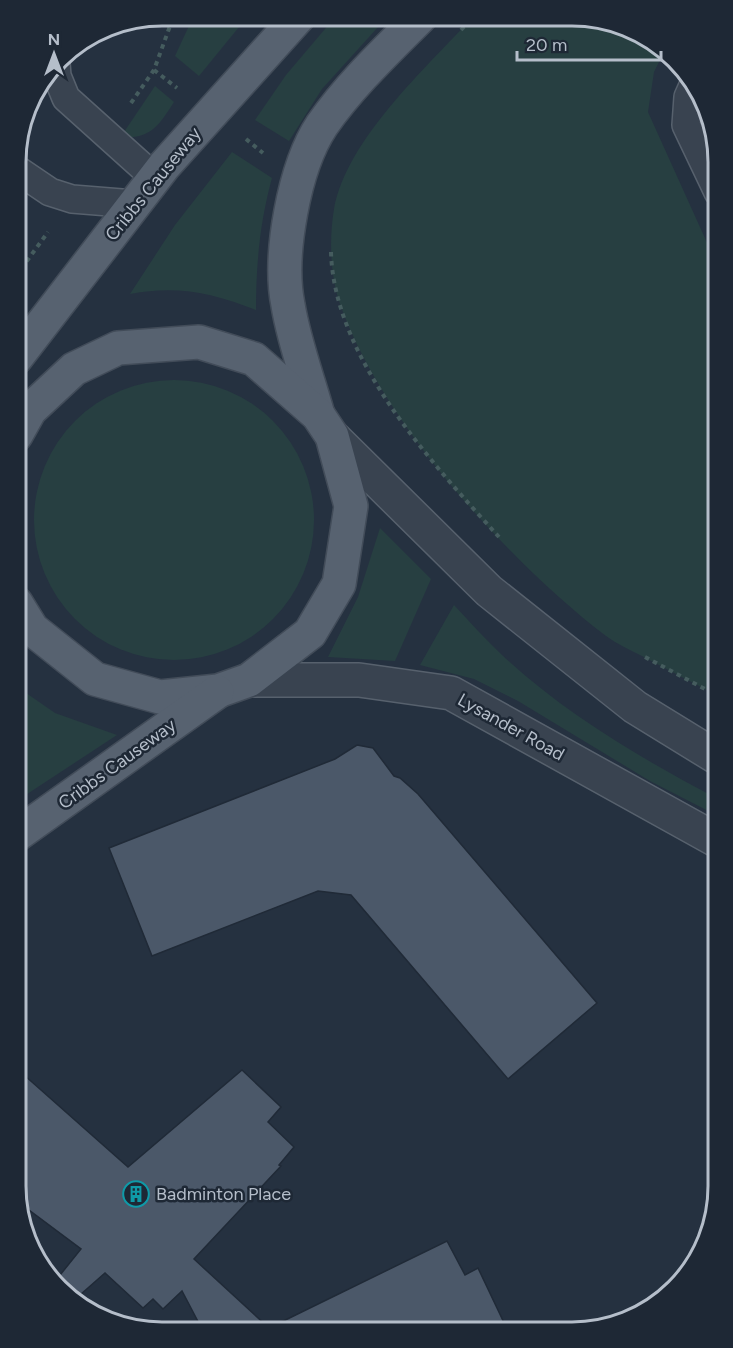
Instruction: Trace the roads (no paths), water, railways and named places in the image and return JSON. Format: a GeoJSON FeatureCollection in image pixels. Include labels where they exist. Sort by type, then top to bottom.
{"type":"FeatureCollection","features":[{"type":"Feature","properties":{"kind":"main road","name":"Cribbs Causeway"},"geometry":{"type":"LineString","coordinates":[[26,345],[155,178],[290,26]]}},
{"type":"Feature","properties":{"kind":"main road"},"geometry":{"type":"LineString","coordinates":[[26,619],[32,629],[95,679],[160,697],[218,691],[249,680],[310,633],[339,584],[351,506],[287,304],[285,237],[299,178],[321,126],[360,77],[411,26]]}},
{"type":"Feature","properties":{"kind":"main road"},"geometry":{"type":"LineString","coordinates":[[26,417],[30,410],[74,369],[118,348],[200,342],[254,359],[325,426]]}},
{"type":"Feature","properties":{"kind":"main road","name":"Cribbs Causeway"},"geometry":{"type":"LineString","coordinates":[[26,828],[218,691]]}},
{"type":"Feature","properties":{"kind":"street"},"geometry":{"type":"LineString","coordinates":[[325,426],[489,591],[635,707],[707,752]]}},
{"type":"Feature","properties":{"kind":"street","name":"Lysander Road"},"geometry":{"type":"LineString","coordinates":[[249,680],[359,680],[451,693],[707,835]]}},
{"type":"Feature","properties":{"kind":"lane"},"geometry":{"type":"LineString","coordinates":[[60,84],[66,98],[155,178]]}},
{"type":"Feature","properties":{"kind":"lane"},"geometry":{"type":"LineString","coordinates":[[689,94],[686,125],[708,171]]}},
{"type":"Feature","properties":{"kind":"lane"},"geometry":{"type":"LineString","coordinates":[[26,176],[50,192],[72,199],[134,204]]}},
{"type":"Feature","properties":{"kind":"place","name":"Badminton Place"},"geometry":{"type":"Point","coordinates":[136,1194]}}]}
